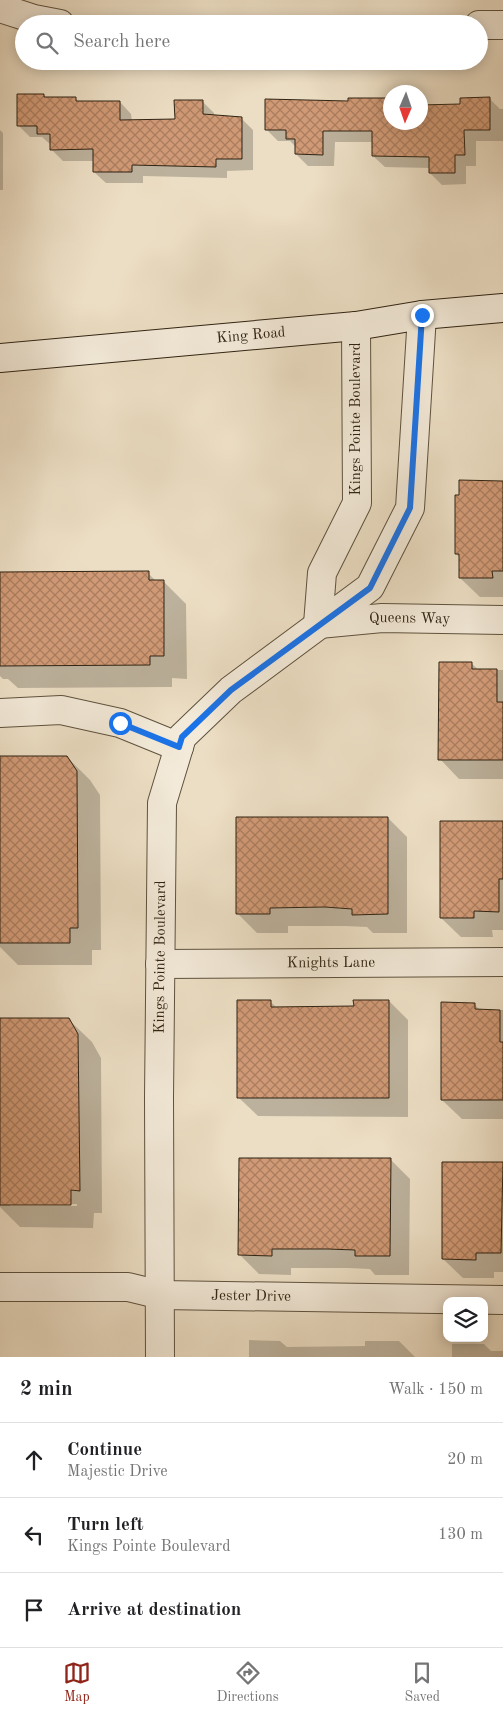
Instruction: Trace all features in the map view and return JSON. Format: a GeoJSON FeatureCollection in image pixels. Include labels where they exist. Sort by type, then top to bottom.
{"type":"FeatureCollection","features":[{"type":"Feature","properties":{"kind":"street"},"geometry":{"type":"LineString","coordinates":[[0,8],[22,15]]}},
{"type":"Feature","properties":{"kind":"street"},"geometry":{"type":"LineString","coordinates":[[488,25],[503,25]]}},
{"type":"Feature","properties":{"kind":"street","name":"King Road"},"geometry":{"type":"LineString","coordinates":[[0,358],[356,326],[422,315],[503,308]]}},
{"type":"Feature","properties":{"kind":"street","name":"Kings Pointe Boulevard"},"geometry":{"type":"LineString","coordinates":[[160,1357],[162,803],[182,737],[231,690],[318,624],[370,588],[410,508],[422,315]]}},
{"type":"Feature","properties":{"kind":"street","name":"Kings Pointe Boulevard"},"geometry":{"type":"LineString","coordinates":[[318,624],[322,573],[357,503],[356,326]]}},
{"type":"Feature","properties":{"kind":"street","name":"Queens Way"},"geometry":{"type":"LineString","coordinates":[[318,624],[382,618],[503,620]]}},
{"type":"Feature","properties":{"kind":"street"},"geometry":{"type":"LineString","coordinates":[[0,713],[62,710],[120,723],[179,747]]}},
{"type":"Feature","properties":{"kind":"street","name":"Knights Lane"},"geometry":{"type":"LineString","coordinates":[[160,964],[503,962]]}},
{"type":"Feature","properties":{"kind":"street","name":"Jester Drive"},"geometry":{"type":"LineString","coordinates":[[0,1287],[128,1287],[161,1295],[503,1300]]}},
{"type":"Feature","properties":{"kind":"building"},"geometry":{"type":"Polygon","coordinates":[[[17,94],[44,94],[44,97],[76,97],[76,101],[120,101],[120,120],[175,119],[174,100],[203,100],[203,114],[242,117],[242,159],[216,159],[216,167],[132,165],[132,172],[93,172],[93,149],[50,150],[50,134],[37,134],[37,126],[17,126],[17,94]]]}},
{"type":"Feature","properties":{"kind":"building"},"geometry":{"type":"Polygon","coordinates":[[[490,97],[490,130],[464,130],[465,155],[455,155],[455,173],[429,173],[429,157],[372,156],[372,131],[323,131],[323,155],[295,154],[295,139],[286,139],[286,130],[265,130],[265,99],[348,101],[348,98],[383,98],[383,130],[428,130],[428,105],[460,104],[460,98],[490,97]]]}},
{"type":"Feature","properties":{"kind":"building"},"geometry":{"type":"Polygon","coordinates":[[[459,480],[503,481],[503,571],[492,571],[493,578],[459,578],[459,554],[455,554],[455,495],[459,495],[459,480]]]}},
{"type":"Feature","properties":{"kind":"building"},"geometry":{"type":"Polygon","coordinates":[[[149,571],[149,580],[164,580],[164,656],[150,656],[150,665],[0,666],[0,572],[149,571]]]}},
{"type":"Feature","properties":{"kind":"building"},"geometry":{"type":"Polygon","coordinates":[[[439,662],[472,662],[472,669],[497,669],[497,702],[503,702],[503,760],[438,760],[439,662]]]}},
{"type":"Feature","properties":{"kind":"building"},"geometry":{"type":"Polygon","coordinates":[[[0,756],[67,756],[77,771],[78,928],[70,928],[70,943],[0,943],[0,756]]]}},
{"type":"Feature","properties":{"kind":"building"},"geometry":{"type":"Polygon","coordinates":[[[236,817],[388,817],[388,914],[352,915],[352,909],[325,907],[270,908],[270,914],[236,914],[236,817]]]}},
{"type":"Feature","properties":{"kind":"building"},"geometry":{"type":"Polygon","coordinates":[[[440,821],[503,821],[503,879],[499,879],[499,912],[474,911],[474,918],[440,918],[440,821]]]}},
{"type":"Feature","properties":{"kind":"building"},"geometry":{"type":"Polygon","coordinates":[[[237,1000],[271,1000],[271,1007],[354,1006],[353,1000],[389,1000],[389,1098],[237,1098],[237,1000]]]}},
{"type":"Feature","properties":{"kind":"building"},"geometry":{"type":"Polygon","coordinates":[[[441,1002],[475,1003],[475,1009],[500,1010],[500,1042],[503,1042],[503,1100],[441,1100],[441,1002]]]}},
{"type":"Feature","properties":{"kind":"building"},"geometry":{"type":"Polygon","coordinates":[[[0,1018],[69,1018],[78,1034],[80,1191],[71,1190],[71,1205],[0,1205],[0,1018]]]}},
{"type":"Feature","properties":{"kind":"building"},"geometry":{"type":"Polygon","coordinates":[[[239,1158],[391,1158],[390,1256],[355,1256],[355,1250],[328,1249],[272,1249],[272,1256],[238,1255],[239,1158]]]}},
{"type":"Feature","properties":{"kind":"building"},"geometry":{"type":"Polygon","coordinates":[[[442,1162],[503,1162],[501,1253],[476,1253],[476,1260],[442,1259],[442,1162]]]}},
{"type":"Feature","properties":{"kind":"route"},"geometry":{"type":"LineString","coordinates":[[120,723],[179,747],[182,737],[231,690],[318,624],[370,588],[410,508],[422,315]]}}]}
